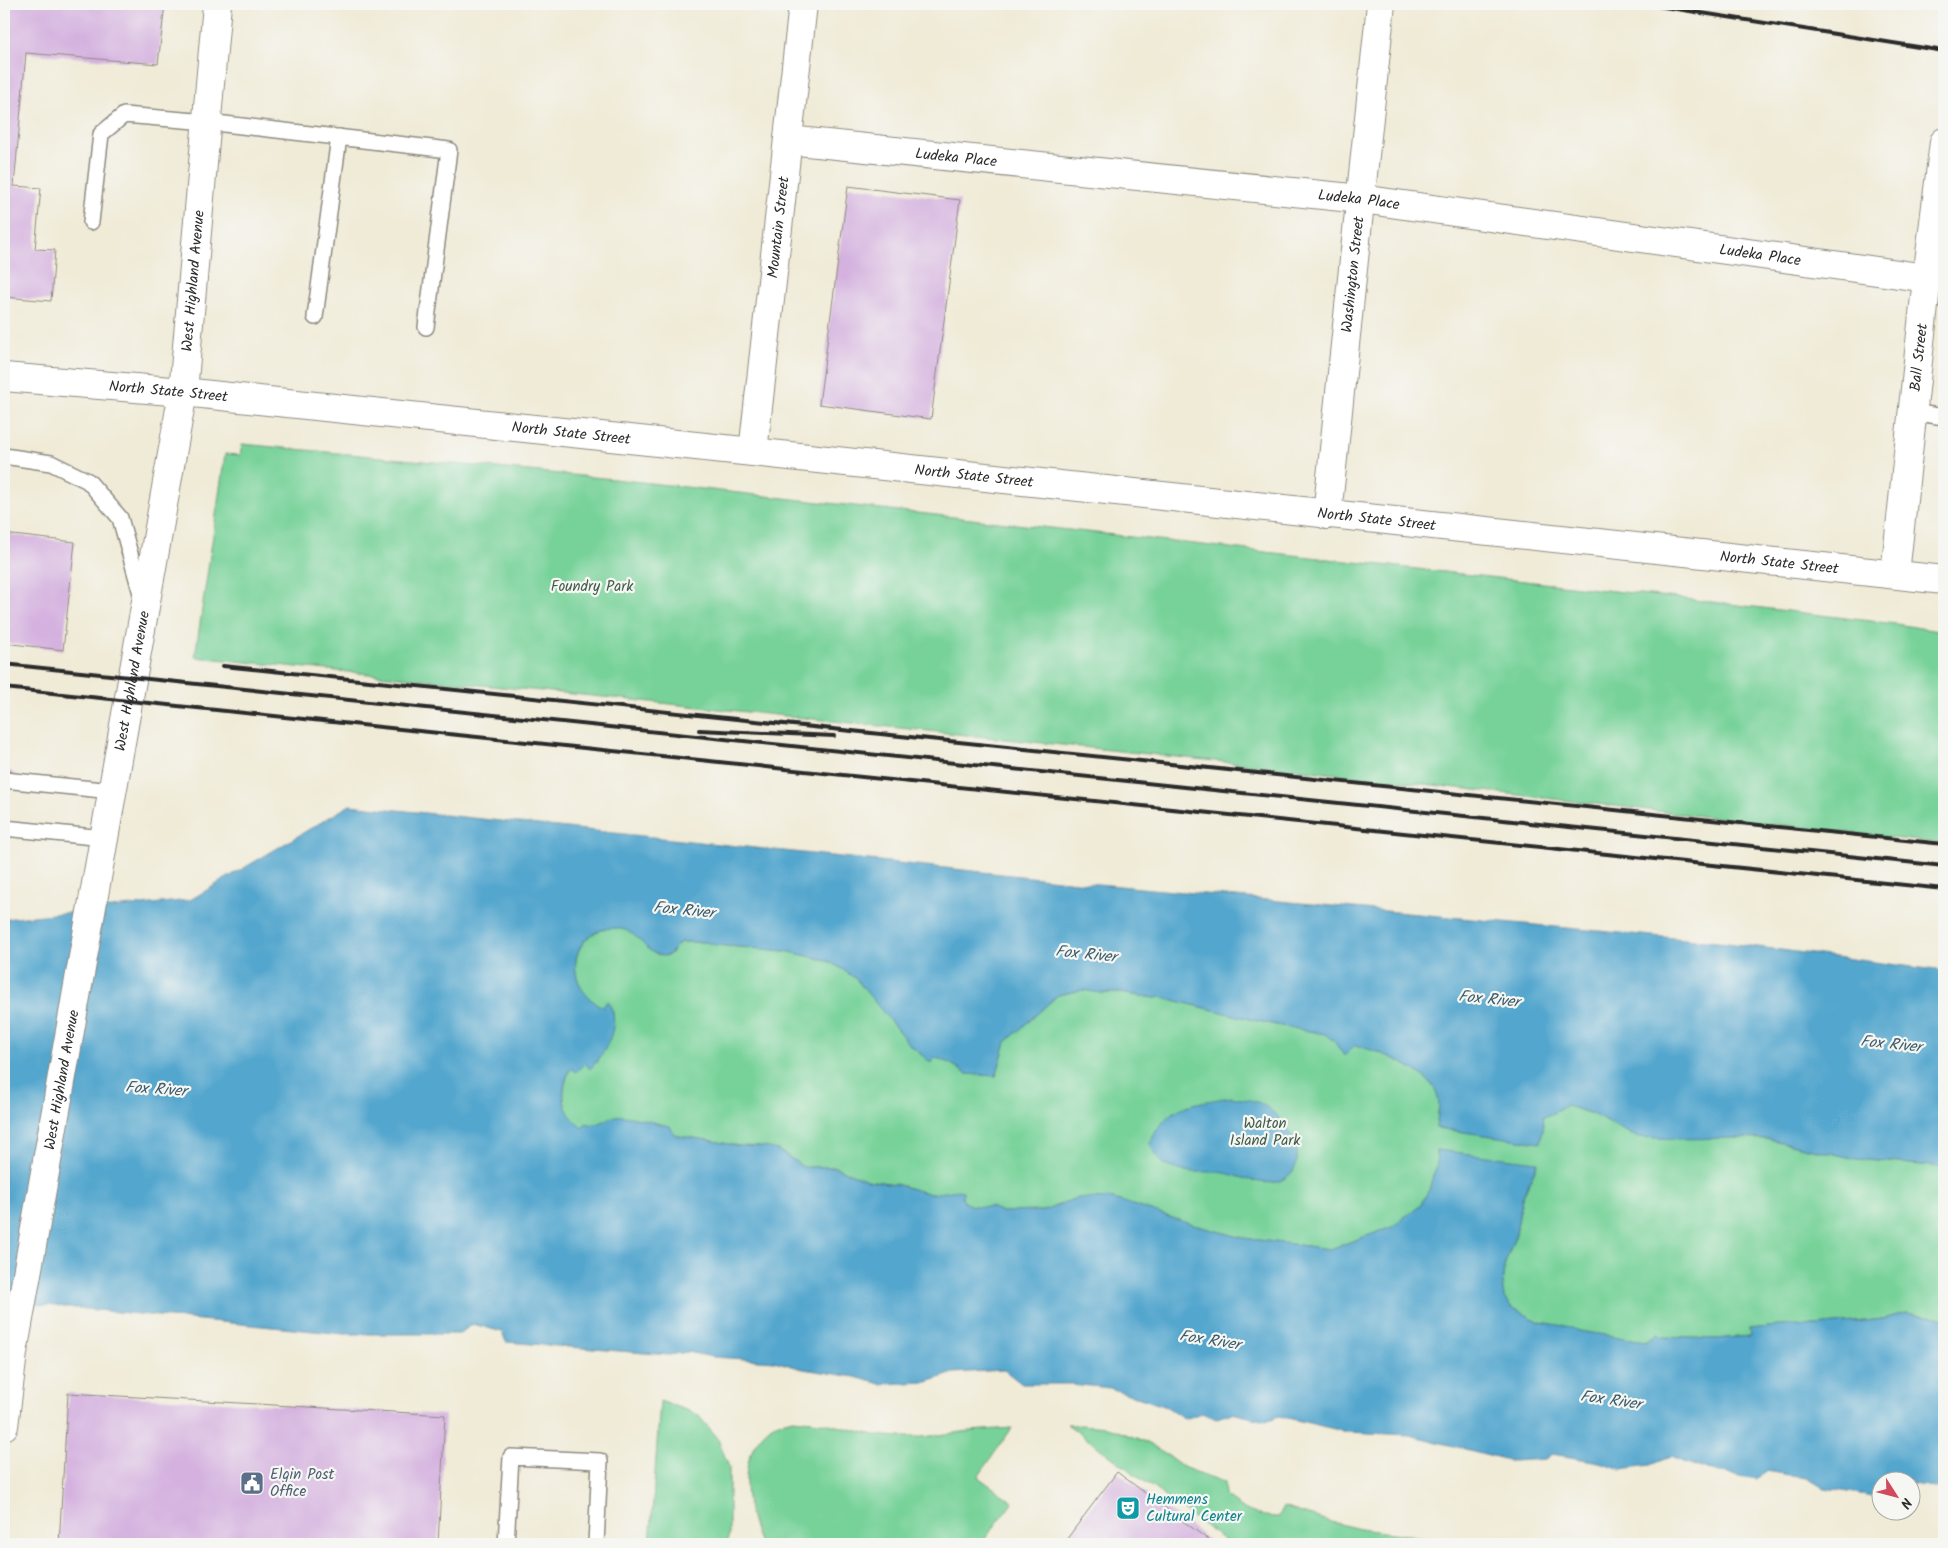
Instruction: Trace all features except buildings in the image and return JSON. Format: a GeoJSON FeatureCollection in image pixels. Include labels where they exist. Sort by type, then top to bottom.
{"type":"FeatureCollection","features":[{"type":"Feature","properties":{"kind":"main road","name":"West Highland Avenue"},"geometry":{"type":"LineString","coordinates":[[4,1426],[6,1394],[13,1353],[183,392],[217,4]]}},
{"type":"Feature","properties":{"kind":"main road","name":"Mountain Street"},"geometry":{"type":"LineString","coordinates":[[753,452],[803,4]]}},
{"type":"Feature","properties":{"kind":"main road","name":"Washington Street"},"geometry":{"type":"LineString","coordinates":[[1327,515],[1382,4]]}},
{"type":"Feature","properties":{"kind":"main road","name":"Ludeka Place"},"geometry":{"type":"LineString","coordinates":[[788,140],[1361,199],[1926,278]]}},
{"type":"Feature","properties":{"kind":"main road","name":"Ball Street"},"geometry":{"type":"LineString","coordinates":[[1894,574],[1926,278],[1944,142]]}},
{"type":"Feature","properties":{"kind":"main road","name":"North State Street"},"geometry":{"type":"LineString","coordinates":[[4,377],[183,392],[1944,580]]}},
{"type":"Feature","properties":{"kind":"lane"},"geometry":{"type":"LineString","coordinates":[[90,222],[101,134],[124,116],[206,122],[449,150],[426,327]]}},
{"type":"Feature","properties":{"kind":"lane"},"geometry":{"type":"LineString","coordinates":[[315,318],[339,137]]}},
{"type":"Feature","properties":{"kind":"lane"},"geometry":{"type":"LineString","coordinates":[[1912,412],[1944,417]]}},
{"type":"Feature","properties":{"kind":"lane"},"geometry":{"type":"LineString","coordinates":[[4,456],[51,463],[88,481],[120,518],[145,608]]}},
{"type":"Feature","properties":{"kind":"lane"},"geometry":{"type":"LineString","coordinates":[[4,780],[112,791]]}},
{"type":"Feature","properties":{"kind":"lane"},"geometry":{"type":"LineString","coordinates":[[4,828],[101,851]]}},
{"type":"Feature","properties":{"kind":"lane"},"geometry":{"type":"LineString","coordinates":[[506,1544],[511,1456],[600,1462],[596,1544]]}},
{"type":"Feature","properties":{"kind":"green space","name":"Foundry Park"},"geometry":{"type":"Polygon","coordinates":[[[242,444],[614,479],[1712,602],[1896,624],[1944,632],[1944,844],[1310,771],[623,699],[195,657],[225,454],[240,455],[242,444]]]}},
{"type":"Feature","properties":{"kind":"green space","name":"Walton Island Park"},"geometry":{"type":"Polygon","coordinates":[[[615,928],[632,933],[653,953],[663,956],[669,955],[680,942],[706,942],[716,945],[785,951],[826,960],[856,978],[909,1044],[930,1062],[934,1057],[950,1063],[967,1074],[996,1076],[1006,1042],[1058,995],[1083,990],[1100,993],[1120,993],[1161,997],[1266,1023],[1325,1034],[1334,1041],[1344,1055],[1355,1045],[1390,1057],[1416,1071],[1434,1088],[1439,1101],[1436,1128],[1540,1142],[1544,1117],[1567,1106],[1592,1114],[1732,1138],[1768,1139],[1857,1159],[1944,1167],[1944,1318],[1905,1313],[1883,1319],[1817,1326],[1789,1325],[1749,1329],[1750,1336],[1717,1339],[1662,1337],[1658,1334],[1645,1341],[1578,1331],[1569,1327],[1540,1322],[1511,1307],[1504,1298],[1502,1284],[1505,1263],[1516,1234],[1522,1198],[1538,1163],[1436,1150],[1437,1166],[1430,1188],[1421,1204],[1392,1227],[1330,1249],[1243,1238],[1194,1225],[1114,1199],[1076,1198],[1044,1211],[1002,1212],[991,1207],[973,1206],[965,1203],[962,1198],[963,1191],[930,1194],[895,1184],[867,1180],[835,1167],[803,1167],[785,1154],[765,1147],[739,1146],[679,1136],[616,1116],[600,1124],[582,1129],[569,1115],[564,1100],[567,1076],[571,1067],[585,1063],[590,1069],[596,1063],[608,1043],[612,1028],[613,1012],[589,999],[583,991],[576,973],[577,955],[587,938],[600,930],[615,928]]]}},
{"type":"Feature","properties":{"kind":"green space"},"geometry":{"type":"Polygon","coordinates":[[[660,1401],[697,1414],[717,1437],[729,1467],[729,1535],[726,1544],[650,1544],[660,1401]]]}},
{"type":"Feature","properties":{"kind":"green space"},"geometry":{"type":"Polygon","coordinates":[[[793,1419],[821,1422],[875,1435],[898,1437],[923,1437],[1012,1428],[978,1477],[1013,1502],[981,1544],[760,1544],[747,1500],[747,1468],[751,1454],[758,1441],[770,1427],[793,1419]]]}},
{"type":"Feature","properties":{"kind":"green space"},"geometry":{"type":"Polygon","coordinates":[[[1067,1424],[1107,1427],[1144,1441],[1185,1468],[1224,1482],[1225,1496],[1244,1509],[1256,1514],[1279,1517],[1283,1507],[1360,1529],[1478,1544],[1229,1544],[1067,1424]]]}},
{"type":"Feature","properties":{"kind":"water","name":"Fox River"},"geometry":{"type":"Polygon","coordinates":[[[350,805],[1077,882],[1727,943],[1944,971],[1944,1167],[1857,1159],[1768,1139],[1636,1137],[1592,1114],[1567,1106],[1544,1117],[1540,1143],[1436,1128],[1439,1101],[1434,1088],[1416,1071],[1390,1057],[1355,1045],[1344,1056],[1334,1041],[1325,1034],[1266,1023],[1161,997],[1120,993],[1100,993],[1083,990],[1058,995],[1006,1042],[996,1076],[967,1074],[950,1063],[934,1057],[931,1063],[909,1044],[856,979],[826,960],[785,951],[716,945],[706,942],[680,942],[669,955],[661,956],[648,949],[630,933],[622,929],[613,928],[598,931],[586,939],[579,949],[576,975],[581,987],[590,999],[603,1007],[607,1001],[612,1009],[613,1027],[606,1046],[590,1069],[585,1063],[576,1072],[570,1068],[565,1085],[564,1100],[569,1114],[582,1128],[586,1123],[601,1123],[612,1117],[627,1116],[670,1126],[674,1134],[679,1136],[739,1146],[765,1147],[778,1150],[803,1167],[835,1167],[867,1180],[895,1184],[930,1194],[963,1191],[962,1198],[965,1203],[973,1206],[991,1207],[1002,1212],[1044,1211],[1076,1198],[1114,1199],[1194,1225],[1243,1238],[1330,1249],[1392,1227],[1421,1204],[1430,1188],[1437,1166],[1436,1150],[1538,1162],[1522,1198],[1516,1234],[1505,1263],[1502,1284],[1504,1298],[1511,1307],[1540,1322],[1570,1327],[1578,1331],[1645,1341],[1658,1334],[1662,1337],[1717,1339],[1750,1336],[1749,1329],[1789,1325],[1817,1326],[1883,1319],[1905,1313],[1944,1318],[1944,1488],[1920,1485],[1920,1470],[1870,1470],[1870,1496],[1824,1488],[1807,1478],[1765,1471],[1757,1479],[1707,1470],[1670,1457],[1650,1465],[1621,1469],[1599,1462],[1552,1454],[1545,1459],[1512,1461],[1410,1435],[1347,1432],[1279,1416],[1266,1421],[1232,1413],[1217,1418],[1201,1413],[1185,1419],[1167,1407],[1110,1388],[1071,1384],[1022,1384],[1004,1370],[954,1373],[927,1382],[880,1384],[855,1377],[803,1369],[774,1361],[713,1357],[687,1352],[669,1355],[506,1342],[502,1332],[473,1324],[459,1334],[344,1334],[4,1301],[4,919],[190,900],[350,805]]]}},
{"type":"Feature","properties":{"kind":"water"},"geometry":{"type":"Polygon","coordinates":[[[1231,1097],[1254,1101],[1267,1108],[1277,1116],[1293,1139],[1297,1151],[1297,1163],[1291,1173],[1280,1181],[1267,1183],[1225,1173],[1178,1170],[1164,1164],[1156,1155],[1150,1143],[1157,1130],[1173,1113],[1193,1104],[1231,1097]]]}},
{"type":"Feature","properties":{"kind":"railway"},"geometry":{"type":"LineString","coordinates":[[1645,4],[1944,51]]}},
{"type":"Feature","properties":{"kind":"railway"},"geometry":{"type":"LineString","coordinates":[[4,664],[1944,866]]}},
{"type":"Feature","properties":{"kind":"railway"},"geometry":{"type":"LineString","coordinates":[[223,666],[1944,844]]}},
{"type":"Feature","properties":{"kind":"railway"},"geometry":{"type":"LineString","coordinates":[[4,688],[1944,889]]}},
{"type":"Feature","properties":{"kind":"railway"},"geometry":{"type":"LineString","coordinates":[[699,730],[834,736]]}},
{"type":"Feature","properties":{"kind":"place","name":"Elgin Post Office"},"geometry":{"type":"Point","coordinates":[252,1483]}},
{"type":"Feature","properties":{"kind":"place","name":"Hemmens Cultural Center"},"geometry":{"type":"Point","coordinates":[1128,1508]}}]}
